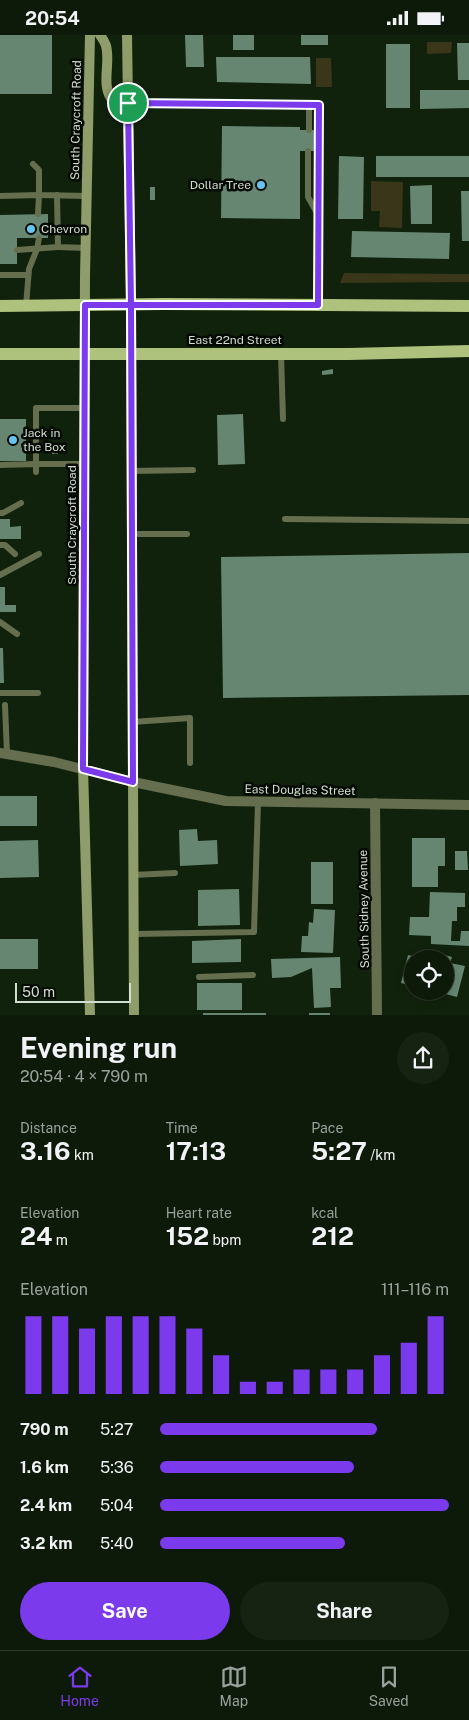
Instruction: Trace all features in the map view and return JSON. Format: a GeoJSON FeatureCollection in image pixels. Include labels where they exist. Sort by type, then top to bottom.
{"type":"FeatureCollection","features":[{"type":"Feature","properties":{"kind":"main road","name":"South Craycroft Road"},"geometry":{"type":"LineString","coordinates":[[90,35],[84,408],[83,769],[90,1015]]}},
{"type":"Feature","properties":{"kind":"main road"},"geometry":{"type":"LineString","coordinates":[[100,35],[106,46],[109,97],[113,101],[128,103]]}},
{"type":"Feature","properties":{"kind":"main road"},"geometry":{"type":"LineString","coordinates":[[127,35],[131,305],[134,1015]]}},
{"type":"Feature","properties":{"kind":"main road"},"geometry":{"type":"LineString","coordinates":[[0,306],[469,306]]}},
{"type":"Feature","properties":{"kind":"main road","name":"East 22nd Street"},"geometry":{"type":"LineString","coordinates":[[0,353],[281,354],[469,351]]}},
{"type":"Feature","properties":{"kind":"street","name":"East Douglas Street"},"geometry":{"type":"LineString","coordinates":[[3,754],[83,769],[133,782],[226,801],[469,805]]}},
{"type":"Feature","properties":{"kind":"street","name":"South Sidney Avenue"},"geometry":{"type":"LineString","coordinates":[[375,803],[377,1015]]}},
{"type":"Feature","properties":{"kind":"lane"},"geometry":{"type":"LineString","coordinates":[[128,103],[319,105],[318,305]]}},
{"type":"Feature","properties":{"kind":"lane"},"geometry":{"type":"LineString","coordinates":[[306,105],[309,109],[308,130]]}},
{"type":"Feature","properties":{"kind":"lane"},"geometry":{"type":"LineString","coordinates":[[308,151],[308,197],[318,214]]}},
{"type":"Feature","properties":{"kind":"lane"},"geometry":{"type":"LineString","coordinates":[[34,164],[39,170],[38,214]]}},
{"type":"Feature","properties":{"kind":"lane"},"geometry":{"type":"LineString","coordinates":[[58,195],[58,247]]}},
{"type":"Feature","properties":{"kind":"lane"},"geometry":{"type":"LineString","coordinates":[[0,196],[87,196]]}},
{"type":"Feature","properties":{"kind":"lane"},"geometry":{"type":"LineString","coordinates":[[26,306],[29,269],[39,238]]}},
{"type":"Feature","properties":{"kind":"lane"},"geometry":{"type":"LineString","coordinates":[[17,250],[58,247],[86,248]]}},
{"type":"Feature","properties":{"kind":"lane"},"geometry":{"type":"LineString","coordinates":[[0,275],[28,275]]}},
{"type":"Feature","properties":{"kind":"lane"},"geometry":{"type":"LineString","coordinates":[[281,354],[283,419]]}},
{"type":"Feature","properties":{"kind":"lane"},"geometry":{"type":"LineString","coordinates":[[36,472],[36,409],[84,408]]}},
{"type":"Feature","properties":{"kind":"lane"},"geometry":{"type":"LineString","coordinates":[[0,465],[84,465]]}},
{"type":"Feature","properties":{"kind":"lane"},"geometry":{"type":"LineString","coordinates":[[131,471],[193,470]]}},
{"type":"Feature","properties":{"kind":"lane"},"geometry":{"type":"LineString","coordinates":[[0,513],[20,503]]}},
{"type":"Feature","properties":{"kind":"lane"},"geometry":{"type":"LineString","coordinates":[[285,519],[469,521]]}},
{"type":"Feature","properties":{"kind":"lane"},"geometry":{"type":"LineString","coordinates":[[132,534],[187,534]]}},
{"type":"Feature","properties":{"kind":"lane"},"geometry":{"type":"LineString","coordinates":[[0,545],[5,545],[15,554]]}},
{"type":"Feature","properties":{"kind":"lane"},"geometry":{"type":"LineString","coordinates":[[2,573],[39,554]]}},
{"type":"Feature","properties":{"kind":"lane"},"geometry":{"type":"LineString","coordinates":[[0,622],[17,634]]}},
{"type":"Feature","properties":{"kind":"lane"},"geometry":{"type":"LineString","coordinates":[[0,693],[38,693]]}},
{"type":"Feature","properties":{"kind":"lane"},"geometry":{"type":"LineString","coordinates":[[3,754],[5,705]]}},
{"type":"Feature","properties":{"kind":"lane"},"geometry":{"type":"LineString","coordinates":[[132,722],[190,718],[190,763]]}},
{"type":"Feature","properties":{"kind":"lane"},"geometry":{"type":"LineString","coordinates":[[134,934],[254,932],[258,802]]}},
{"type":"Feature","properties":{"kind":"lane"},"geometry":{"type":"LineString","coordinates":[[133,875],[175,873]]}},
{"type":"Feature","properties":{"kind":"lane"},"geometry":{"type":"LineString","coordinates":[[199,977],[253,975]]}},
{"type":"Feature","properties":{"kind":"shaded area"},"geometry":{"type":"Polygon","coordinates":[[[427,42],[452,42],[451,53],[427,54],[427,42]]]}},
{"type":"Feature","properties":{"kind":"shaded area"},"geometry":{"type":"Polygon","coordinates":[[[316,58],[331,58],[332,87],[316,87],[316,58]]]}},
{"type":"Feature","properties":{"kind":"shaded area"},"geometry":{"type":"Polygon","coordinates":[[[371,181],[403,182],[402,228],[379,227],[380,211],[371,211],[371,181]]]}},
{"type":"Feature","properties":{"kind":"shaded area"},"geometry":{"type":"Polygon","coordinates":[[[344,273],[469,274],[469,282],[340,283],[344,273]]]}},
{"type":"Feature","properties":{"kind":"building"},"geometry":{"type":"Polygon","coordinates":[[[0,35],[52,35],[52,94],[0,94],[0,35]]]}},
{"type":"Feature","properties":{"kind":"building"},"geometry":{"type":"Polygon","coordinates":[[[185,35],[203,35],[204,67],[186,67],[185,35]]]}},
{"type":"Feature","properties":{"kind":"building"},"geometry":{"type":"Polygon","coordinates":[[[233,35],[254,35],[254,50],[233,50],[233,35]]]}},
{"type":"Feature","properties":{"kind":"building"},"geometry":{"type":"Polygon","coordinates":[[[301,35],[328,35],[328,45],[301,45],[301,35]]]}},
{"type":"Feature","properties":{"kind":"building"},"geometry":{"type":"Polygon","coordinates":[[[457,43],[469,43],[469,80],[458,80],[457,43]]]}},
{"type":"Feature","properties":{"kind":"building"},"geometry":{"type":"Polygon","coordinates":[[[386,44],[410,44],[410,108],[386,108],[386,44]]]}},
{"type":"Feature","properties":{"kind":"building"},"geometry":{"type":"Polygon","coordinates":[[[216,57],[310,57],[311,84],[217,82],[216,57]]]}},
{"type":"Feature","properties":{"kind":"building"},"geometry":{"type":"Polygon","coordinates":[[[420,90],[469,90],[469,108],[420,109],[420,90]]]}},
{"type":"Feature","properties":{"kind":"building","name":"Dollar Tree"},"geometry":{"type":"Polygon","coordinates":[[[222,126],[300,127],[300,130],[315,130],[315,151],[300,151],[300,219],[221,218],[222,126]]]}},
{"type":"Feature","properties":{"kind":"building"},"geometry":{"type":"Polygon","coordinates":[[[339,156],[364,157],[363,219],[338,219],[339,156]]]}},
{"type":"Feature","properties":{"kind":"building"},"geometry":{"type":"Polygon","coordinates":[[[376,156],[469,156],[469,177],[376,177],[376,156]]]}},
{"type":"Feature","properties":{"kind":"building"},"geometry":{"type":"Polygon","coordinates":[[[432,185],[432,224],[411,224],[410,186],[432,185]]]}},
{"type":"Feature","properties":{"kind":"building"},"geometry":{"type":"Polygon","coordinates":[[[150,187],[155,187],[155,200],[150,200],[150,187]]]}},
{"type":"Feature","properties":{"kind":"building"},"geometry":{"type":"Polygon","coordinates":[[[461,191],[469,191],[469,241],[462,241],[461,191]]]}},
{"type":"Feature","properties":{"kind":"building"},"geometry":{"type":"Polygon","coordinates":[[[48,214],[48,238],[17,238],[17,264],[0,264],[0,215],[48,214]]]}},
{"type":"Feature","properties":{"kind":"building"},"geometry":{"type":"Polygon","coordinates":[[[352,231],[450,233],[449,259],[351,257],[352,231]]]}},
{"type":"Feature","properties":{"kind":"building"},"geometry":{"type":"Polygon","coordinates":[[[333,369],[333,374],[322,375],[322,371],[333,369]]]}},
{"type":"Feature","properties":{"kind":"building"},"geometry":{"type":"Polygon","coordinates":[[[243,414],[245,464],[218,465],[217,415],[243,414]]]}},
{"type":"Feature","properties":{"kind":"building","name":"Jack in the Box"},"geometry":{"type":"Polygon","coordinates":[[[0,419],[26,419],[26,461],[0,461],[0,419]]]}},
{"type":"Feature","properties":{"kind":"building"},"geometry":{"type":"Polygon","coordinates":[[[52,444],[58,444],[58,454],[52,454],[52,444]]]}},
{"type":"Feature","properties":{"kind":"building"},"geometry":{"type":"Polygon","coordinates":[[[0,519],[10,519],[10,527],[21,526],[21,539],[0,539],[0,519]]]}},
{"type":"Feature","properties":{"kind":"building"},"geometry":{"type":"Polygon","coordinates":[[[469,553],[469,695],[223,698],[221,557],[469,553]]]}},
{"type":"Feature","properties":{"kind":"building"},"geometry":{"type":"Polygon","coordinates":[[[0,587],[5,587],[5,605],[16,605],[16,612],[0,612],[0,587]]]}},
{"type":"Feature","properties":{"kind":"building"},"geometry":{"type":"Polygon","coordinates":[[[0,648],[3,648],[4,683],[0,683],[0,648]]]}},
{"type":"Feature","properties":{"kind":"building"},"geometry":{"type":"Polygon","coordinates":[[[0,796],[37,796],[37,826],[0,826],[0,796]]]}},
{"type":"Feature","properties":{"kind":"building"},"geometry":{"type":"Polygon","coordinates":[[[197,829],[198,841],[217,840],[218,864],[180,866],[179,830],[197,829]]]}},
{"type":"Feature","properties":{"kind":"building"},"geometry":{"type":"Polygon","coordinates":[[[412,838],[445,838],[445,866],[438,866],[438,887],[412,887],[412,838]]]}},
{"type":"Feature","properties":{"kind":"building"},"geometry":{"type":"Polygon","coordinates":[[[38,840],[39,877],[0,878],[0,841],[38,840]]]}},
{"type":"Feature","properties":{"kind":"building"},"geometry":{"type":"Polygon","coordinates":[[[455,851],[467,851],[468,870],[455,870],[455,851]]]}},
{"type":"Feature","properties":{"kind":"building"},"geometry":{"type":"Polygon","coordinates":[[[311,862],[333,862],[333,904],[311,904],[311,862]]]}},
{"type":"Feature","properties":{"kind":"building"},"geometry":{"type":"Polygon","coordinates":[[[239,889],[240,925],[198,926],[198,890],[239,889]]]}},
{"type":"Feature","properties":{"kind":"building"},"geometry":{"type":"Polygon","coordinates":[[[430,892],[465,893],[465,907],[457,907],[457,921],[452,921],[451,941],[460,941],[461,931],[469,931],[469,946],[431,944],[431,936],[409,935],[410,917],[429,917],[430,892]]]}},
{"type":"Feature","properties":{"kind":"building"},"geometry":{"type":"Polygon","coordinates":[[[314,909],[335,910],[333,953],[301,952],[302,936],[308,936],[309,922],[313,923],[314,909]]]}},
{"type":"Feature","properties":{"kind":"building"},"geometry":{"type":"Polygon","coordinates":[[[0,939],[38,939],[38,969],[0,969],[0,939]]]}},
{"type":"Feature","properties":{"kind":"building"},"geometry":{"type":"Polygon","coordinates":[[[241,939],[241,962],[192,963],[192,941],[241,939]]]}},
{"type":"Feature","properties":{"kind":"building"},"geometry":{"type":"Polygon","coordinates":[[[340,957],[341,988],[330,988],[331,1007],[314,1008],[312,968],[291,977],[272,978],[271,959],[340,957]]]}},
{"type":"Feature","properties":{"kind":"building"},"geometry":{"type":"Polygon","coordinates":[[[454,964],[465,966],[457,997],[454,996],[454,964]]]}},
{"type":"Feature","properties":{"kind":"building"},"geometry":{"type":"Polygon","coordinates":[[[404,971],[404,984],[401,983],[404,971]]]}},
{"type":"Feature","properties":{"kind":"building"},"geometry":{"type":"Polygon","coordinates":[[[197,983],[242,983],[242,1010],[197,1010],[197,983]]]}},
{"type":"Feature","properties":{"kind":"building"},"geometry":{"type":"Polygon","coordinates":[[[203,1013],[266,1013],[266,1015],[203,1015],[203,1013]]]}},
{"type":"Feature","properties":{"kind":"building"},"geometry":{"type":"Polygon","coordinates":[[[309,1013],[330,1013],[330,1015],[309,1015],[309,1013]]]}},
{"type":"Feature","properties":{"kind":"place","name":"Dollar Tree"},"geometry":{"type":"Point","coordinates":[261,185]}},
{"type":"Feature","properties":{"kind":"place","name":"Chevron"},"geometry":{"type":"Point","coordinates":[31,229]}},
{"type":"Feature","properties":{"kind":"place","name":"Jack in the Box"},"geometry":{"type":"Point","coordinates":[13,440]}},
{"type":"Feature","properties":{"kind":"route"},"geometry":{"type":"LineString","coordinates":[[128,103],[131,305],[85,305],[83,769],[133,782],[131,305],[318,305],[319,105],[128,103]]}}]}
